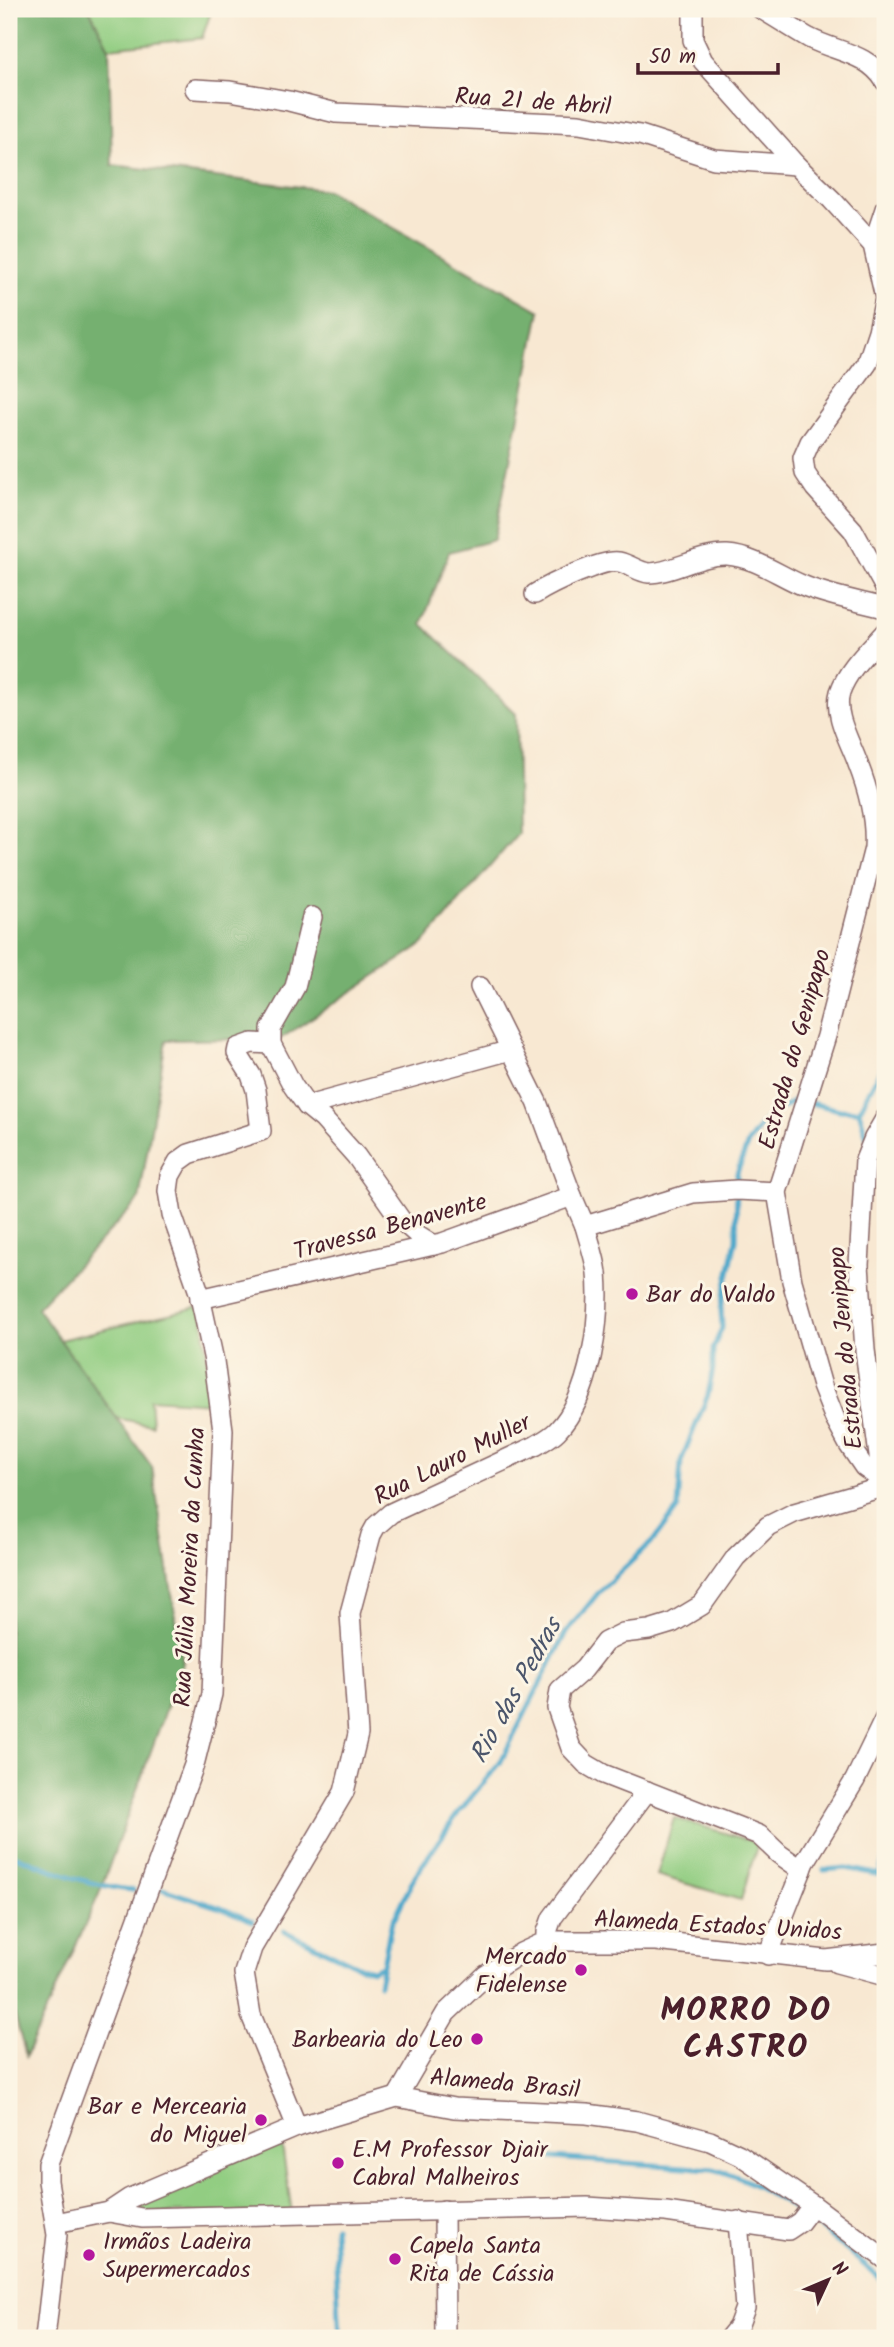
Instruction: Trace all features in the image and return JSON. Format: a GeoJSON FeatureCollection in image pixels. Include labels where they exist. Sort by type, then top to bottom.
{"type":"FeatureCollection","features":[{"type":"Feature","properties":{"kind":"street"},"geometry":{"type":"LineString","coordinates":[[693,9],[694,40],[703,61],[796,165],[873,245],[885,299],[878,331],[867,364],[810,442],[803,458],[805,473],[810,481],[853,530],[885,588]]}},
{"type":"Feature","properties":{"kind":"street"},"geometry":{"type":"LineString","coordinates":[[761,9],[811,39],[860,57],[880,73],[885,81]]}},
{"type":"Feature","properties":{"kind":"street","name":"Rua 21 de Abril"},"geometry":{"type":"LineString","coordinates":[[195,89],[254,95],[335,113],[579,124],[639,135],[714,159],[796,165]]}},
{"type":"Feature","properties":{"kind":"street"},"geometry":{"type":"LineString","coordinates":[[873,245],[885,209]]}},
{"type":"Feature","properties":{"kind":"street"},"geometry":{"type":"LineString","coordinates":[[535,594],[559,581],[607,562],[618,561],[653,573],[692,560],[727,555],[755,562],[802,585],[885,608]]}},
{"type":"Feature","properties":{"kind":"street","name":"Estrada do Genipapo"},"geometry":{"type":"LineString","coordinates":[[883,1487],[864,1467],[849,1445],[822,1386],[792,1281],[777,1192],[826,1036],[874,848],[876,826],[859,766],[840,717],[840,692],[856,664],[885,632]]}},
{"type":"Feature","properties":{"kind":"street"},"geometry":{"type":"LineString","coordinates":[[312,917],[295,987],[271,1029],[271,1044],[307,1106],[323,1119],[356,1156],[401,1220],[434,1245]]}},
{"type":"Feature","properties":{"kind":"street"},"geometry":{"type":"LineString","coordinates":[[480,987],[537,1102],[585,1226],[693,1193],[737,1190],[777,1192]]}},
{"type":"Feature","properties":{"kind":"street","name":"Rua Júlia Moreira da Cunha"},"geometry":{"type":"LineString","coordinates":[[45,2338],[57,2235],[48,2181],[48,2164],[194,1765],[212,1694],[223,1430],[214,1361],[200,1299],[172,1215],[168,1191],[170,1176],[178,1163],[189,1154],[261,1130],[256,1090],[251,1075],[237,1053],[238,1048],[244,1045],[271,1044]]}},
{"type":"Feature","properties":{"kind":"street"},"geometry":{"type":"LineString","coordinates":[[307,1106],[511,1050]]}},
{"type":"Feature","properties":{"kind":"street","name":"Estrada do Jenipapo"},"geometry":{"type":"LineString","coordinates":[[883,1487],[864,1350],[859,1265],[864,1160],[885,1119]]}},
{"type":"Feature","properties":{"kind":"street","name":"Travessa Benavente"},"geometry":{"type":"LineString","coordinates":[[200,1299],[434,1245],[572,1196]]}},
{"type":"Feature","properties":{"kind":"street","name":"Rua Lauro Muller"},"geometry":{"type":"LineString","coordinates":[[297,2127],[251,2015],[244,1973],[252,1948],[344,1792],[351,1770],[358,1734],[358,1711],[350,1613],[370,1535],[391,1513],[535,1446],[556,1432],[569,1415],[589,1370],[595,1346],[597,1271],[585,1226]]}},
{"type":"Feature","properties":{"kind":"street"},"geometry":{"type":"LineString","coordinates":[[802,1870],[779,1854],[759,1835],[603,1773],[578,1757],[571,1748],[557,1708],[560,1690],[584,1669],[600,1647],[611,1638],[672,1623],[702,1605],[736,1557],[768,1526],[794,1513],[883,1487]]}},
{"type":"Feature","properties":{"kind":"street"},"geometry":{"type":"LineString","coordinates":[[768,1955],[805,1862],[855,1780],[885,1718]]}},
{"type":"Feature","properties":{"kind":"street","name":"Alameda Estados Unidos"},"geometry":{"type":"LineString","coordinates":[[547,1941],[552,1918],[647,1791]]}},
{"type":"Feature","properties":{"kind":"street","name":"Alameda Estados Unidos"},"geometry":{"type":"LineString","coordinates":[[397,2097],[446,2012],[486,1975],[521,1953],[547,1941],[656,1941],[826,1960],[885,1953]]}},
{"type":"Feature","properties":{"kind":"street"},"geometry":{"type":"LineString","coordinates":[[826,1960],[885,1976]]}},
{"type":"Feature","properties":{"kind":"street","name":"Alameda Brasil"},"geometry":{"type":"LineString","coordinates":[[56,2223],[109,2212],[130,2198],[297,2127],[397,2097],[454,2108],[587,2114],[677,2130],[740,2155],[885,2259]]}},
{"type":"Feature","properties":{"kind":"street"},"geometry":{"type":"LineString","coordinates":[[130,2198],[140,2218]]}},
{"type":"Feature","properties":{"kind":"street","name":"Alameda Brasil"},"geometry":{"type":"LineString","coordinates":[[109,2212],[140,2218],[587,2207],[666,2212],[788,2230],[800,2222],[814,2206]]}},
{"type":"Feature","properties":{"kind":"street"},"geometry":{"type":"LineString","coordinates":[[444,2210],[445,2338]]}},
{"type":"Feature","properties":{"kind":"street"},"geometry":{"type":"LineString","coordinates":[[729,2338],[738,2328],[745,2308],[738,2221]]}},
{"type":"Feature","properties":{"kind":"green space"},"geometry":{"type":"Polygon","coordinates":[[[9,9],[89,9],[109,48],[112,165],[327,190],[540,311],[494,540],[449,552],[422,624],[516,714],[518,834],[423,944],[280,1039],[166,1040],[139,1200],[37,1308],[152,1467],[183,1663],[99,1894],[26,2056],[9,1994],[9,9]]]}},
{"type":"Feature","properties":{"kind":"green space"},"geometry":{"type":"Polygon","coordinates":[[[89,9],[212,9],[202,38],[109,48],[89,9]]]}},
{"type":"Feature","properties":{"kind":"green space"},"geometry":{"type":"Polygon","coordinates":[[[202,1306],[211,1403],[150,1399],[152,1425],[116,1418],[60,1340],[202,1306]]]}},
{"type":"Feature","properties":{"kind":"green space"},"geometry":{"type":"Polygon","coordinates":[[[674,1818],[758,1843],[741,1900],[657,1875],[674,1818]]]}},
{"type":"Feature","properties":{"kind":"green space"},"geometry":{"type":"Polygon","coordinates":[[[281,2139],[292,2213],[138,2213],[135,2202],[281,2139]]]}},
{"type":"Feature","properties":{"kind":"waterway","name":"Rio das Pedras"},"geometry":{"type":"LineString","coordinates":[[867,1138],[859,1111],[885,1061]]}},
{"type":"Feature","properties":{"kind":"waterway","name":"Rio das Pedras"},"geometry":{"type":"LineString","coordinates":[[379,1984],[391,1925],[415,1876],[458,1813],[500,1763],[565,1634],[599,1592],[653,1541],[678,1508],[681,1461],[708,1395],[713,1369],[713,1349],[722,1328],[721,1309],[736,1240],[737,1173],[748,1143],[768,1116],[796,1100],[801,1101]]}},
{"type":"Feature","properties":{"kind":"waterway","name":"Rio das Pedras"},"geometry":{"type":"LineString","coordinates":[[810,1103],[859,1111]]}},
{"type":"Feature","properties":{"kind":"waterway","name":"Rio das Pedras"},"geometry":{"type":"LineString","coordinates":[[873,1157],[885,1183]]}},
{"type":"Feature","properties":{"kind":"waterway"},"geometry":{"type":"LineString","coordinates":[[9,1853],[85,1881],[133,1890]]}},
{"type":"Feature","properties":{"kind":"waterway","name":"Rio das Pedras"},"geometry":{"type":"LineString","coordinates":[[879,1875],[885,1855]]}},
{"type":"Feature","properties":{"kind":"waterway"},"geometry":{"type":"LineString","coordinates":[[824,1870],[846,1868],[885,1876]]}},
{"type":"Feature","properties":{"kind":"waterway"},"geometry":{"type":"LineString","coordinates":[[162,1889],[253,1921]]}},
{"type":"Feature","properties":{"kind":"waterway"},"geometry":{"type":"LineString","coordinates":[[284,1931],[360,1967],[373,1970],[382,1966]]}},
{"type":"Feature","properties":{"kind":"waterway"},"geometry":{"type":"LineString","coordinates":[[524,2156],[713,2169],[736,2176],[759,2187],[804,2216],[885,2283]]}},
{"type":"Feature","properties":{"kind":"waterway","name":"Rio das Pedras"},"geometry":{"type":"LineString","coordinates":[[334,2227],[340,2338]]}},
{"type":"Feature","properties":{"kind":"place","name":"Bar do Valdo"},"geometry":{"type":"Point","coordinates":[632,1294]}},
{"type":"Feature","properties":{"kind":"place","name":"Mercado Fidelense"},"geometry":{"type":"Point","coordinates":[581,1970]}},
{"type":"Feature","properties":{"kind":"place","name":"Barbearia do Leo"},"geometry":{"type":"Point","coordinates":[477,2039]}},
{"type":"Feature","properties":{"kind":"place","name":"Bar e Mercearia do Miguel"},"geometry":{"type":"Point","coordinates":[261,2120]}},
{"type":"Feature","properties":{"kind":"place","name":"E.M Professor Djair Cabral Malheiros"},"geometry":{"type":"Point","coordinates":[338,2163]}},
{"type":"Feature","properties":{"kind":"place","name":"Irmãos Ladeira Supermercados"},"geometry":{"type":"Point","coordinates":[89,2255]}},
{"type":"Feature","properties":{"kind":"place","name":"Capela Santa Rita de Cássia"},"geometry":{"type":"Point","coordinates":[395,2259]}},
{"type":"Feature","properties":{"kind":"district","name":"MORRO DO CASTRO"},"geometry":{"type":"Point","coordinates":[746,2028]}}]}
